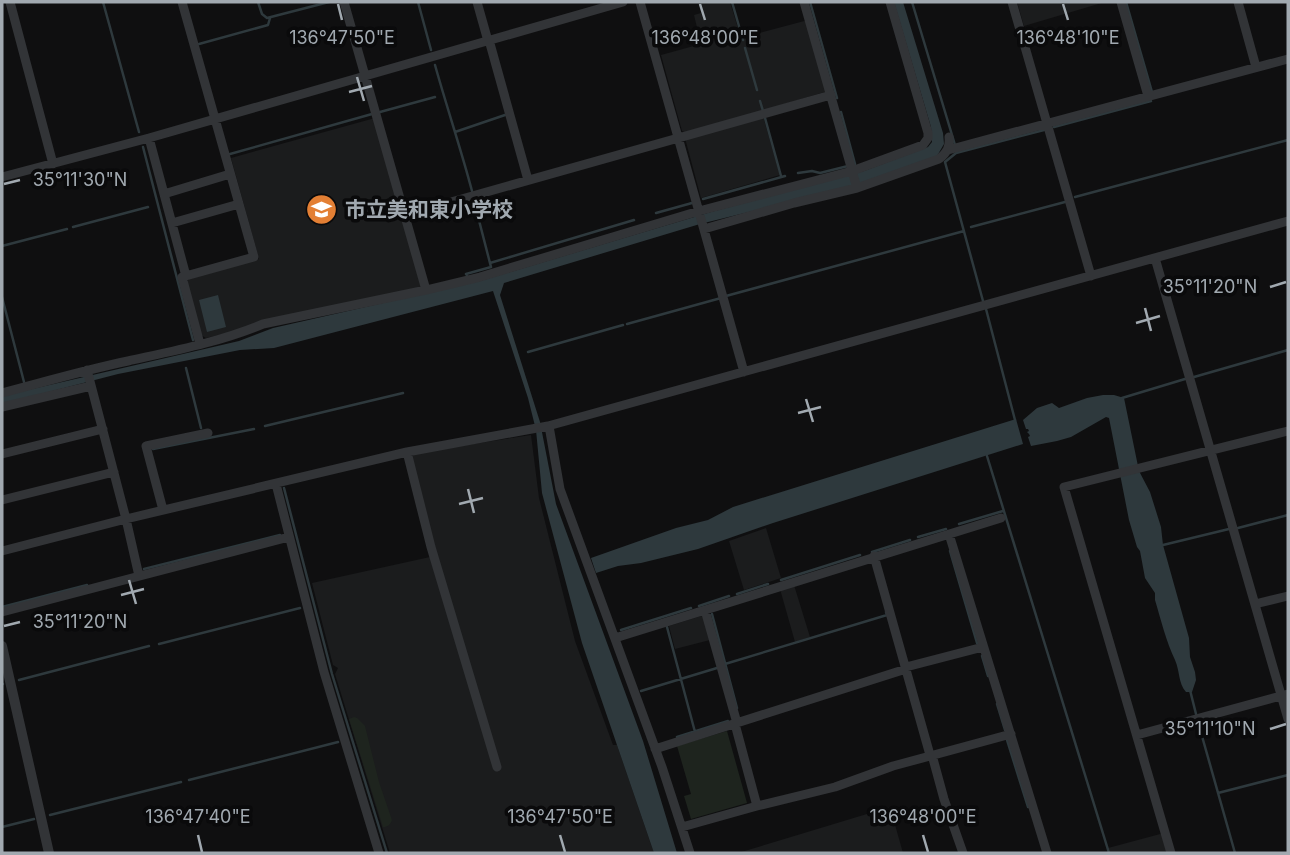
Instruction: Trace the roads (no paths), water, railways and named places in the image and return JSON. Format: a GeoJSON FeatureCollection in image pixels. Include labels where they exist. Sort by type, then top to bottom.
{"type":"FeatureCollection","features":[{"type":"Feature","properties":{"kind":"street"},"geometry":{"type":"LineString","coordinates":[[10,2],[53,164]]}},
{"type":"Feature","properties":{"kind":"street"},"geometry":{"type":"LineString","coordinates":[[182,2],[254,257],[182,277],[200,344]]}},
{"type":"Feature","properties":{"kind":"street"},"geometry":{"type":"LineString","coordinates":[[344,2],[425,290]]}},
{"type":"Feature","properties":{"kind":"street"},"geometry":{"type":"LineString","coordinates":[[477,2],[528,180]]}},
{"type":"Feature","properties":{"kind":"street"},"geometry":{"type":"LineString","coordinates":[[2,177],[214,120],[623,2]]}},
{"type":"Feature","properties":{"kind":"street"},"geometry":{"type":"LineString","coordinates":[[640,2],[744,372]]}},
{"type":"Feature","properties":{"kind":"street"},"geometry":{"type":"LineString","coordinates":[[804,2],[857,187]]}},
{"type":"Feature","properties":{"kind":"street"},"geometry":{"type":"LineString","coordinates":[[2,393],[200,344],[263,324],[480,277],[700,212],[853,172],[923,145],[929,138],[890,2]]}},
{"type":"Feature","properties":{"kind":"street"},"geometry":{"type":"LineString","coordinates":[[1012,2],[1091,276]]}},
{"type":"Feature","properties":{"kind":"street"},"geometry":{"type":"LineString","coordinates":[[1121,2],[1148,96]]}},
{"type":"Feature","properties":{"kind":"street"},"geometry":{"type":"LineString","coordinates":[[1238,2],[1256,67]]}},
{"type":"Feature","properties":{"kind":"street"},"geometry":{"type":"LineString","coordinates":[[948,150],[1288,59]]}},
{"type":"Feature","properties":{"kind":"street"},"geometry":{"type":"LineString","coordinates":[[405,215],[831,95]]}},
{"type":"Feature","properties":{"kind":"street"},"geometry":{"type":"LineString","coordinates":[[704,227],[857,187],[939,159],[948,150],[949,137]]}},
{"type":"Feature","properties":{"kind":"street"},"geometry":{"type":"LineString","coordinates":[[149,138],[186,276]]}},
{"type":"Feature","properties":{"kind":"street"},"geometry":{"type":"LineString","coordinates":[[164,194],[230,174]]}},
{"type":"Feature","properties":{"kind":"street"},"geometry":{"type":"LineString","coordinates":[[172,223],[239,204]]}},
{"type":"Feature","properties":{"kind":"street"},"geometry":{"type":"LineString","coordinates":[[2,551],[407,452],[543,427],[1288,221]]}},
{"type":"Feature","properties":{"kind":"street"},"geometry":{"type":"LineString","coordinates":[[1155,258],[1255,604],[1285,695],[1288,719]]}},
{"type":"Feature","properties":{"kind":"street"},"geometry":{"type":"LineString","coordinates":[[87,371],[139,576]]}},
{"type":"Feature","properties":{"kind":"street"},"geometry":{"type":"LineString","coordinates":[[2,407],[91,385]]}},
{"type":"Feature","properties":{"kind":"street"},"geometry":{"type":"LineString","coordinates":[[543,427],[560,489],[690,853]]}},
{"type":"Feature","properties":{"kind":"street"},"geometry":{"type":"LineString","coordinates":[[2,454],[103,429]]}},
{"type":"Feature","properties":{"kind":"street"},"geometry":{"type":"LineString","coordinates":[[1171,853],[1064,487],[1288,431]]}},
{"type":"Feature","properties":{"kind":"street"},"geometry":{"type":"LineString","coordinates":[[163,510],[146,446],[208,432]]}},
{"type":"Feature","properties":{"kind":"street"},"geometry":{"type":"LineString","coordinates":[[407,452],[431,547],[497,767]]}},
{"type":"Feature","properties":{"kind":"street"},"geometry":{"type":"LineString","coordinates":[[2,500],[114,472]]}},
{"type":"Feature","properties":{"kind":"street"},"geometry":{"type":"LineString","coordinates":[[276,484],[324,672],[379,853]]}},
{"type":"Feature","properties":{"kind":"street"},"geometry":{"type":"LineString","coordinates":[[615,638],[1001,518]]}},
{"type":"Feature","properties":{"kind":"street"},"geometry":{"type":"LineString","coordinates":[[948,534],[1047,853]]}},
{"type":"Feature","properties":{"kind":"street"},"geometry":{"type":"LineString","coordinates":[[2,612],[289,537]]}},
{"type":"Feature","properties":{"kind":"street"},"geometry":{"type":"LineString","coordinates":[[874,556],[944,799],[963,853]]}},
{"type":"Feature","properties":{"kind":"street"},"geometry":{"type":"LineString","coordinates":[[1255,604],[1288,596]]}},
{"type":"Feature","properties":{"kind":"street"},"geometry":{"type":"LineString","coordinates":[[705,610],[757,806]]}},
{"type":"Feature","properties":{"kind":"street"},"geometry":{"type":"LineString","coordinates":[[2,646],[49,853]]}},
{"type":"Feature","properties":{"kind":"street"},"geometry":{"type":"LineString","coordinates":[[655,749],[906,668],[983,647]]}},
{"type":"Feature","properties":{"kind":"street"},"geometry":{"type":"LineString","coordinates":[[1137,735],[1285,695]]}},
{"type":"Feature","properties":{"kind":"street"},"geometry":{"type":"LineString","coordinates":[[682,827],[835,787],[892,766],[1010,734]]}},
{"type":"Feature","properties":{"kind":"waterway"},"geometry":{"type":"LineString","coordinates":[[103,2],[139,132]]}},
{"type":"Feature","properties":{"kind":"waterway"},"geometry":{"type":"LineString","coordinates":[[258,2],[262,14],[267,18],[329,2]]}},
{"type":"Feature","properties":{"kind":"waterway"},"geometry":{"type":"LineString","coordinates":[[418,2],[431,50]]}},
{"type":"Feature","properties":{"kind":"waterway"},"geometry":{"type":"LineString","coordinates":[[732,2],[743,40]]}},
{"type":"Feature","properties":{"kind":"waterway"},"geometry":{"type":"LineString","coordinates":[[810,2],[837,98]]}},
{"type":"Feature","properties":{"kind":"waterway"},"geometry":{"type":"LineString","coordinates":[[912,2],[955,145]]}},
{"type":"Feature","properties":{"kind":"waterway"},"geometry":{"type":"LineString","coordinates":[[1126,2],[1152,92]]}},
{"type":"Feature","properties":{"kind":"waterway"},"geometry":{"type":"LineString","coordinates":[[199,44],[268,25],[270,18]]}},
{"type":"Feature","properties":{"kind":"waterway"},"geometry":{"type":"LineString","coordinates":[[745,48],[757,90]]}},
{"type":"Feature","properties":{"kind":"waterway"},"geometry":{"type":"LineString","coordinates":[[435,65],[472,191]]}},
{"type":"Feature","properties":{"kind":"waterway"},"geometry":{"type":"LineString","coordinates":[[380,112],[435,97]]}},
{"type":"Feature","properties":{"kind":"waterway"},"geometry":{"type":"LineString","coordinates":[[760,101],[763,111]]}},
{"type":"Feature","properties":{"kind":"waterway"},"geometry":{"type":"LineString","coordinates":[[1054,127],[1151,101]]}},
{"type":"Feature","properties":{"kind":"waterway"},"geometry":{"type":"LineString","coordinates":[[841,112],[855,164]]}},
{"type":"Feature","properties":{"kind":"waterway"},"geometry":{"type":"LineString","coordinates":[[230,154],[372,114]]}},
{"type":"Feature","properties":{"kind":"waterway"},"geometry":{"type":"LineString","coordinates":[[455,132],[505,115]]}},
{"type":"Feature","properties":{"kind":"waterway"},"geometry":{"type":"LineString","coordinates":[[765,118],[781,176]]}},
{"type":"Feature","properties":{"kind":"waterway"},"geometry":{"type":"LineString","coordinates":[[983,301],[945,162],[956,153],[1044,130]]}},
{"type":"Feature","properties":{"kind":"waterway"},"geometry":{"type":"LineString","coordinates":[[1075,197],[1288,140]]}},
{"type":"Feature","properties":{"kind":"waterway"},"geometry":{"type":"LineString","coordinates":[[143,147],[193,340]]}},
{"type":"Feature","properties":{"kind":"waterway"},"geometry":{"type":"LineString","coordinates":[[798,173],[820,173],[848,166]]}},
{"type":"Feature","properties":{"kind":"waterway"},"geometry":{"type":"LineString","coordinates":[[703,199],[785,176]]}},
{"type":"Feature","properties":{"kind":"waterway"},"geometry":{"type":"LineString","coordinates":[[467,275],[491,267],[474,201]]}},
{"type":"Feature","properties":{"kind":"waterway"},"geometry":{"type":"LineString","coordinates":[[971,227],[1065,202]]}},
{"type":"Feature","properties":{"kind":"waterway"},"geometry":{"type":"LineString","coordinates":[[656,213],[692,203]]}},
{"type":"Feature","properties":{"kind":"waterway"},"geometry":{"type":"LineString","coordinates":[[73,227],[148,207]]}},
{"type":"Feature","properties":{"kind":"waterway"},"geometry":{"type":"LineString","coordinates":[[490,263],[634,220]]}},
{"type":"Feature","properties":{"kind":"waterway"},"geometry":{"type":"LineString","coordinates":[[2,246],[67,229]]}},
{"type":"Feature","properties":{"kind":"waterway"},"geometry":{"type":"LineString","coordinates":[[726,296],[964,231]]}},
{"type":"Feature","properties":{"kind":"waterway"},"geometry":{"type":"LineString","coordinates":[[2,297],[24,382]]}},
{"type":"Feature","properties":{"kind":"waterway"},"geometry":{"type":"LineString","coordinates":[[627,324],[721,298]]}},
{"type":"Feature","properties":{"kind":"waterway"},"geometry":{"type":"LineString","coordinates":[[986,309],[1015,420]]}},
{"type":"Feature","properties":{"kind":"waterway"},"geometry":{"type":"LineString","coordinates":[[528,352],[623,325]]}},
{"type":"Feature","properties":{"kind":"waterway"},"geometry":{"type":"LineString","coordinates":[[1194,377],[1288,350]]}},
{"type":"Feature","properties":{"kind":"waterway"},"geometry":{"type":"LineString","coordinates":[[186,368],[201,428]]}},
{"type":"Feature","properties":{"kind":"waterway"},"geometry":{"type":"LineString","coordinates":[[1122,398],[1185,379]]}},
{"type":"Feature","properties":{"kind":"waterway"},"geometry":{"type":"LineString","coordinates":[[265,426],[403,393]]}},
{"type":"Feature","properties":{"kind":"waterway"},"geometry":{"type":"LineString","coordinates":[[153,449],[254,429]]}},
{"type":"Feature","properties":{"kind":"waterway"},"geometry":{"type":"LineString","coordinates":[[987,456],[1109,853]]}},
{"type":"Feature","properties":{"kind":"waterway"},"geometry":{"type":"LineString","coordinates":[[284,488],[332,674],[387,853]]}},
{"type":"Feature","properties":{"kind":"waterway"},"geometry":{"type":"LineString","coordinates":[[959,524],[1003,511]]}},
{"type":"Feature","properties":{"kind":"waterway"},"geometry":{"type":"LineString","coordinates":[[1238,528],[1288,515]]}},
{"type":"Feature","properties":{"kind":"waterway"},"geometry":{"type":"LineString","coordinates":[[918,537],[946,529]]}},
{"type":"Feature","properties":{"kind":"waterway"},"geometry":{"type":"LineString","coordinates":[[1163,545],[1229,529]]}},
{"type":"Feature","properties":{"kind":"waterway"},"geometry":{"type":"LineString","coordinates":[[144,569],[280,535]]}},
{"type":"Feature","properties":{"kind":"waterway"},"geometry":{"type":"LineString","coordinates":[[872,552],[910,540]]}},
{"type":"Feature","properties":{"kind":"waterway"},"geometry":{"type":"LineString","coordinates":[[950,551],[977,643]]}},
{"type":"Feature","properties":{"kind":"waterway"},"geometry":{"type":"LineString","coordinates":[[781,580],[860,555]]}},
{"type":"Feature","properties":{"kind":"waterway"},"geometry":{"type":"LineString","coordinates":[[737,594],[768,584]]}},
{"type":"Feature","properties":{"kind":"waterway"},"geometry":{"type":"LineString","coordinates":[[2,607],[87,585]]}},
{"type":"Feature","properties":{"kind":"waterway"},"geometry":{"type":"LineString","coordinates":[[699,606],[729,596]]}},
{"type":"Feature","properties":{"kind":"waterway"},"geometry":{"type":"LineString","coordinates":[[159,644],[300,608]]}},
{"type":"Feature","properties":{"kind":"waterway"},"geometry":{"type":"LineString","coordinates":[[621,630],[691,608]]}},
{"type":"Feature","properties":{"kind":"waterway"},"geometry":{"type":"LineString","coordinates":[[725,664],[887,615],[886,612]]}},
{"type":"Feature","properties":{"kind":"waterway"},"geometry":{"type":"LineString","coordinates":[[712,614],[737,708]]}},
{"type":"Feature","properties":{"kind":"waterway"},"geometry":{"type":"LineString","coordinates":[[667,627],[695,732]]}},
{"type":"Feature","properties":{"kind":"waterway"},"geometry":{"type":"LineString","coordinates":[[19,680],[149,646]]}},
{"type":"Feature","properties":{"kind":"waterway"},"geometry":{"type":"LineString","coordinates":[[982,656],[988,676]]}},
{"type":"Feature","properties":{"kind":"waterway"},"geometry":{"type":"LineString","coordinates":[[641,691],[717,668]]}},
{"type":"Feature","properties":{"kind":"waterway"},"geometry":{"type":"LineString","coordinates":[[1190,690],[1196,714]]}},
{"type":"Feature","properties":{"kind":"waterway"},"geometry":{"type":"LineString","coordinates":[[997,704],[1005,730]]}},
{"type":"Feature","properties":{"kind":"waterway"},"geometry":{"type":"LineString","coordinates":[[677,737],[728,721]]}},
{"type":"Feature","properties":{"kind":"waterway"},"geometry":{"type":"LineString","coordinates":[[1198,722],[1235,853]]}},
{"type":"Feature","properties":{"kind":"waterway"},"geometry":{"type":"LineString","coordinates":[[1007,740],[1028,807]]}},
{"type":"Feature","properties":{"kind":"waterway"},"geometry":{"type":"LineString","coordinates":[[189,780],[338,742]]}},
{"type":"Feature","properties":{"kind":"waterway"},"geometry":{"type":"LineString","coordinates":[[1218,793],[1288,775]]}},
{"type":"Feature","properties":{"kind":"waterway"},"geometry":{"type":"LineString","coordinates":[[50,815],[181,782]]}},
{"type":"Feature","properties":{"kind":"waterway"},"geometry":{"type":"LineString","coordinates":[[2,827],[34,819]]}},
{"type":"Feature","properties":{"kind":"place","name":"市立美和東小学校"},"geometry":{"type":"Point","coordinates":[322,209]}}]}
